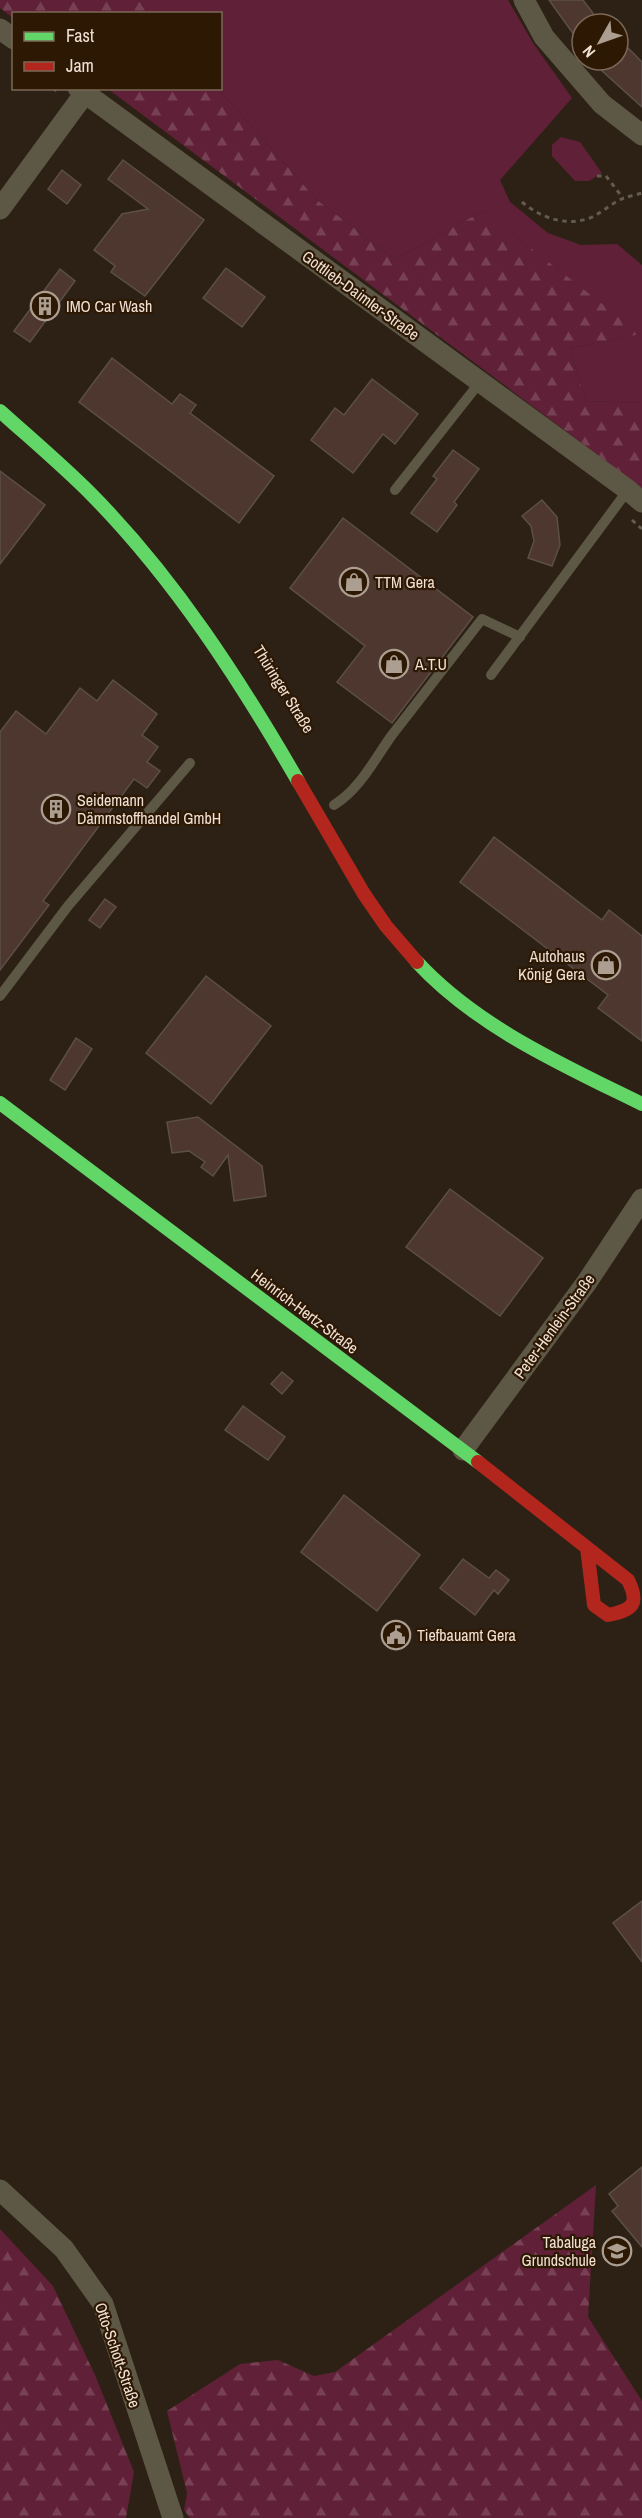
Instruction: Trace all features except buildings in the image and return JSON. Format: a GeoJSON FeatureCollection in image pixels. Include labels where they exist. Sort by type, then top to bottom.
{"type":"FeatureCollection","features":[{"type":"Feature","properties":{"kind":"main road"},"geometry":{"type":"LineString","coordinates":[[0,411],[91,494],[158,570],[221,655],[364,894],[386,926],[419,964],[454,998],[478,1015],[569,1068],[642,1104]]}},
{"type":"Feature","properties":{"kind":"main road"},"geometry":{"type":"LineString","coordinates":[[317,815],[334,805]]}},
{"type":"Feature","properties":{"kind":"main road"},"geometry":{"type":"LineString","coordinates":[[475,994],[509,1032]]}},
{"type":"Feature","properties":{"kind":"main road","name":"Heinrich-Hertz-Straße"},"geometry":{"type":"LineString","coordinates":[[0,1103],[463,1450],[628,1580],[635,1593],[633,1604],[624,1612],[608,1615],[594,1605],[587,1548]]}},
{"type":"Feature","properties":{"kind":"street"},"geometry":{"type":"LineString","coordinates":[[524,0],[544,37],[602,104],[642,135]]}},
{"type":"Feature","properties":{"kind":"street"},"geometry":{"type":"LineString","coordinates":[[0,209],[82,91]]}},
{"type":"Feature","properties":{"kind":"street","name":"Gottlieb-Daimler-Straße"},"geometry":{"type":"LineString","coordinates":[[82,91],[635,496]]}},
{"type":"Feature","properties":{"kind":"street","name":"Peter-Henlein-Straße"},"geometry":{"type":"LineString","coordinates":[[463,1450],[587,1282],[642,1199]]}},
{"type":"Feature","properties":{"kind":"street","name":"Otto-Schott-Straße"},"geometry":{"type":"LineString","coordinates":[[0,2190],[64,2249],[103,2304],[173,2518]]}},
{"type":"Feature","properties":{"kind":"lane"},"geometry":{"type":"LineString","coordinates":[[395,490],[480,382]]}},
{"type":"Feature","properties":{"kind":"lane"},"geometry":{"type":"LineString","coordinates":[[491,675],[519,637],[635,496]]}},
{"type":"Feature","properties":{"kind":"lane"},"geometry":{"type":"LineString","coordinates":[[334,805],[346,797],[358,784],[391,737],[483,619],[519,637]]}},
{"type":"Feature","properties":{"kind":"lane"},"geometry":{"type":"LineString","coordinates":[[0,996],[68,906],[190,763]]}},
{"type":"Feature","properties":{"kind":"path"},"geometry":{"type":"LineString","coordinates":[[597,176],[606,176],[623,198]]}},
{"type":"Feature","properties":{"kind":"path"},"geometry":{"type":"LineString","coordinates":[[522,202],[536,214],[554,220],[574,221],[588,219],[623,198],[642,193]]}},
{"type":"Feature","properties":{"kind":"green space"},"geometry":{"type":"Polygon","coordinates":[[[0,0],[138,0],[149,12],[12,12],[12,17],[0,8],[0,0]]]}},
{"type":"Feature","properties":{"kind":"green space"},"geometry":{"type":"Polygon","coordinates":[[[138,0],[508,0],[533,43],[572,98],[500,180],[510,202],[548,233],[581,245],[617,244],[642,265],[642,403],[586,401],[570,348],[640,334],[483,211],[395,259],[317,200],[219,90],[222,90],[222,12],[149,12],[138,0]]]}},
{"type":"Feature","properties":{"kind":"green space"},"geometry":{"type":"Polygon","coordinates":[[[109,90],[219,90],[317,200],[395,259],[483,211],[641,334],[570,348],[586,401],[642,403],[642,488],[109,90]]]}},
{"type":"Feature","properties":{"kind":"green space"},"geometry":{"type":"Polygon","coordinates":[[[561,137],[580,142],[602,173],[589,181],[575,181],[552,156],[552,145],[561,137]]]}},
{"type":"Feature","properties":{"kind":"green space"},"geometry":{"type":"Polygon","coordinates":[[[596,2185],[588,2317],[642,2401],[642,2518],[190,2518],[184,2510],[187,2493],[167,2411],[240,2364],[278,2360],[314,2376],[335,2372],[596,2185]]]}},
{"type":"Feature","properties":{"kind":"green space"},"geometry":{"type":"Polygon","coordinates":[[[0,2229],[53,2286],[95,2375],[134,2472],[126,2518],[0,2518],[0,2229]]]}},
{"type":"Feature","properties":{"kind":"traffic: fast"},"geometry":{"type":"LineString","coordinates":[[0,411],[91,494],[150,560],[204,631],[298,781]]}},
{"type":"Feature","properties":{"kind":"traffic: fast"},"geometry":{"type":"LineString","coordinates":[[417,962],[466,1006],[522,1043],[642,1104]]}},
{"type":"Feature","properties":{"kind":"traffic: fast"},"geometry":{"type":"LineString","coordinates":[[0,1103],[478,1462]]}},
{"type":"Feature","properties":{"kind":"traffic: jam"},"geometry":{"type":"LineString","coordinates":[[298,781],[364,894],[386,926],[417,962]]}},
{"type":"Feature","properties":{"kind":"traffic: jam"},"geometry":{"type":"LineString","coordinates":[[478,1462],[628,1580],[634,1600],[628,1608],[608,1615],[594,1605],[587,1548]]}},
{"type":"Feature","properties":{"kind":"place","name":"IMO Car Wash"},"geometry":{"type":"Point","coordinates":[45,306]}},
{"type":"Feature","properties":{"kind":"place","name":"TTM Gera"},"geometry":{"type":"Point","coordinates":[354,582]}},
{"type":"Feature","properties":{"kind":"place","name":"A.T.U"},"geometry":{"type":"Point","coordinates":[394,664]}},
{"type":"Feature","properties":{"kind":"place","name":"Seidemann Dämmstoffhandel GmbH"},"geometry":{"type":"Point","coordinates":[56,809]}},
{"type":"Feature","properties":{"kind":"place","name":"Autohaus König Gera"},"geometry":{"type":"Point","coordinates":[606,965]}},
{"type":"Feature","properties":{"kind":"place","name":"Tiefbauamt Gera"},"geometry":{"type":"Point","coordinates":[396,1635]}},
{"type":"Feature","properties":{"kind":"place","name":"Tabaluga Grundschule"},"geometry":{"type":"Point","coordinates":[617,2251]}}]}
